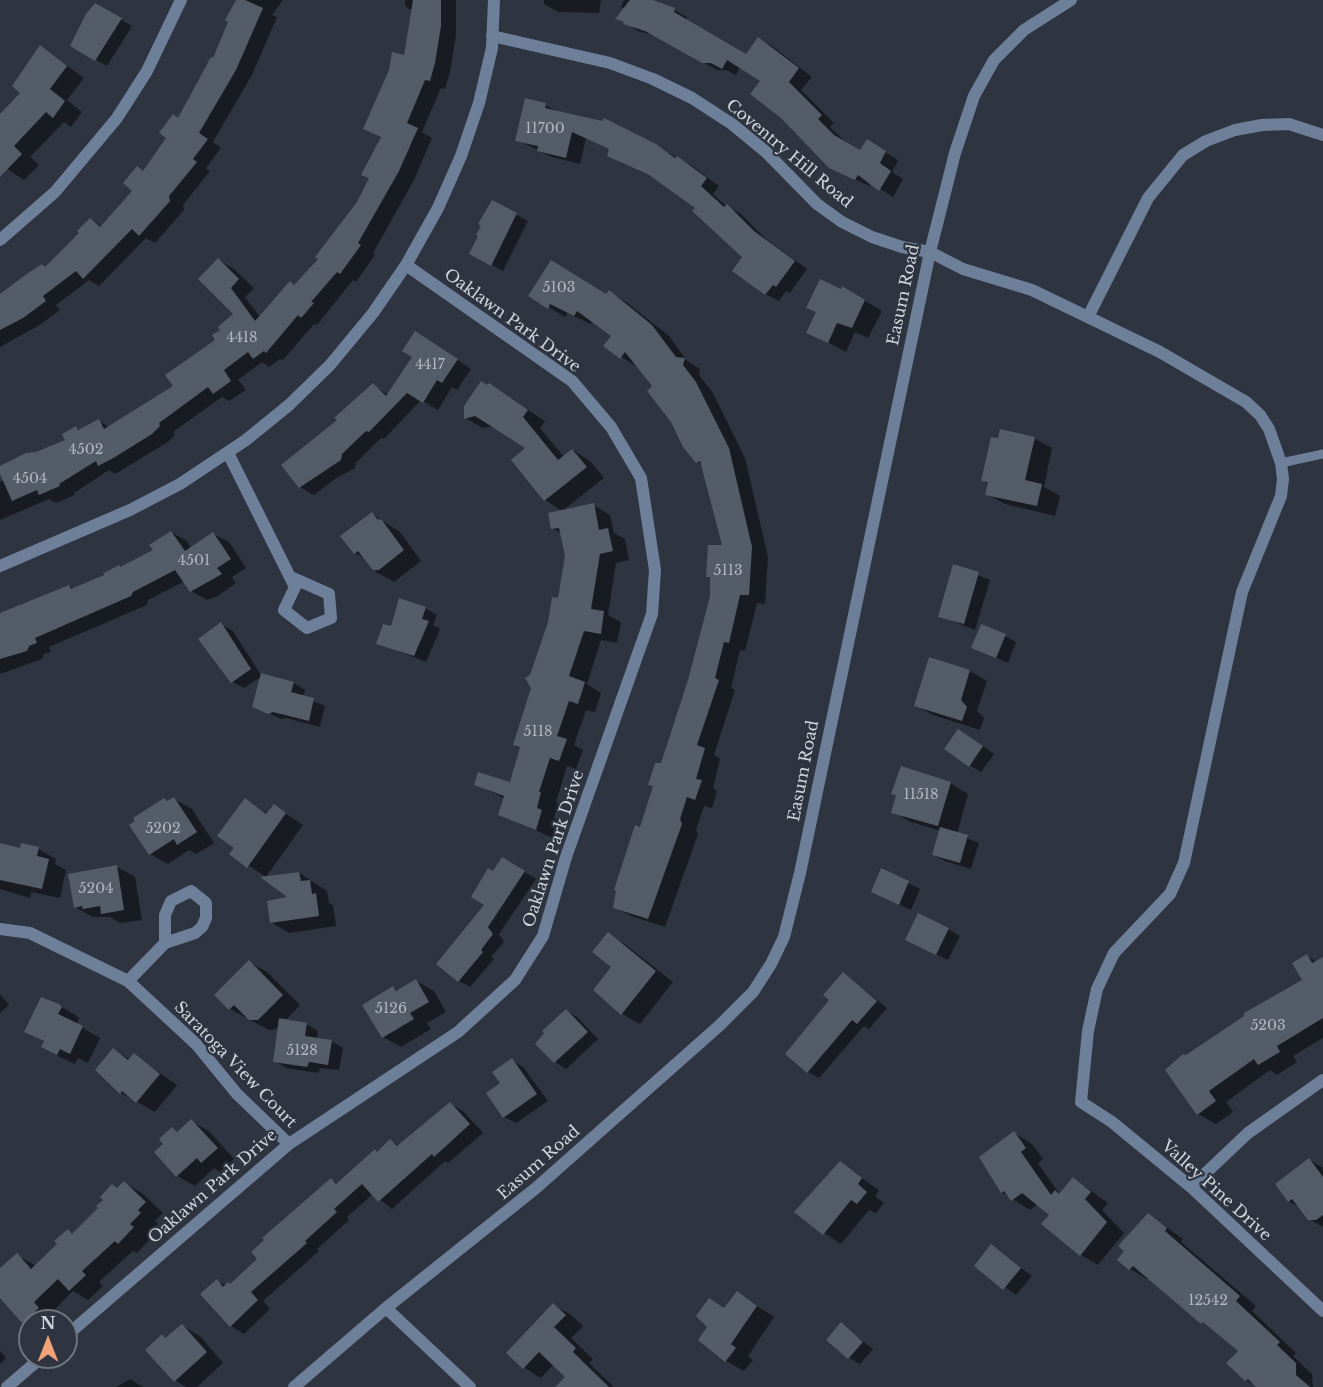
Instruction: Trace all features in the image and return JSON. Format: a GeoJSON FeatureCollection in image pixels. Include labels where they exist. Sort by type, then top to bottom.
{"type":"FeatureCollection","features":[{"type":"Feature","properties":{"kind":"street"},"geometry":{"type":"LineString","coordinates":[[0,240],[55,192],[117,118],[147,71],[181,0]]}},
{"type":"Feature","properties":{"kind":"street"},"geometry":{"type":"LineString","coordinates":[[0,566],[130,510],[180,484],[228,453],[289,405],[330,365],[373,313],[406,265],[438,208],[461,156],[479,103],[492,48],[494,0]]}},
{"type":"Feature","properties":{"kind":"street","name":"Easum Road"},"geometry":{"type":"LineString","coordinates":[[294,1387],[386,1308],[536,1188],[720,1025],[753,992],[771,964],[784,937],[800,873],[930,252],[955,153],[974,96],[994,60],[1024,30],[1071,0]]}},
{"type":"Feature","properties":{"kind":"street","name":"Coventry Hill Road"},"geometry":{"type":"LineString","coordinates":[[492,36],[609,63],[653,79],[692,98],[732,124],[766,152],[817,204],[843,222],[872,237],[902,247],[930,252],[963,269],[1032,290],[1088,317],[1160,352],[1246,402],[1269,429],[1281,463],[1283,479],[1281,496],[1242,592],[1184,863],[1170,894],[1114,953],[1097,989],[1088,1031],[1081,1102]]}},
{"type":"Feature","properties":{"kind":"street"},"geometry":{"type":"LineString","coordinates":[[1088,317],[1148,198],[1184,155],[1206,141],[1235,129],[1262,125],[1289,124],[1323,135]]}},
{"type":"Feature","properties":{"kind":"street","name":"Oaklawn Park Drive"},"geometry":{"type":"LineString","coordinates":[[78,1326],[288,1144],[459,1032],[514,980],[543,936],[566,857],[652,614],[655,570],[641,478],[611,427],[572,381],[406,265]]}},
{"type":"Feature","properties":{"kind":"street"},"geometry":{"type":"LineString","coordinates":[[228,453],[295,587],[284,609],[307,628],[331,618],[329,594],[293,578]]}},
{"type":"Feature","properties":{"kind":"street"},"geometry":{"type":"LineString","coordinates":[[128,981],[165,944],[195,933],[206,918],[206,903],[191,891],[171,901],[165,915],[165,944]]}},
{"type":"Feature","properties":{"kind":"street","name":"Saratoga View Court"},"geometry":{"type":"LineString","coordinates":[[0,929],[30,933],[128,981],[196,1044],[237,1094],[288,1144]]}},
{"type":"Feature","properties":{"kind":"street"},"geometry":{"type":"LineString","coordinates":[[1191,1187],[1248,1133],[1323,1080]]}},
{"type":"Feature","properties":{"kind":"street","name":"Valley Pine Drive"},"geometry":{"type":"LineString","coordinates":[[1081,1102],[1112,1122],[1191,1187],[1323,1311]]}},
{"type":"Feature","properties":{"kind":"street"},"geometry":{"type":"LineString","coordinates":[[386,1308],[470,1387]]}},
{"type":"Feature","properties":{"kind":"street"},"geometry":{"type":"LineString","coordinates":[[7,1387],[28,1369]]}},
{"type":"Feature","properties":{"kind":"lane"},"geometry":{"type":"LineString","coordinates":[[1281,463],[1323,454]]}},
{"type":"Feature","properties":{"kind":"building"},"geometry":{"type":"Polygon","coordinates":[[[236,0],[245,0],[263,8],[236,70],[199,133],[208,139],[193,159],[197,162],[169,196],[170,201],[139,236],[132,229],[83,279],[76,271],[43,296],[46,301],[23,318],[0,330],[0,294],[42,264],[45,267],[79,233],[77,231],[90,218],[100,227],[132,191],[123,183],[137,166],[143,171],[166,138],[159,133],[173,114],[178,118],[211,57],[213,58],[228,22],[225,20],[236,0]]]}},
{"type":"Feature","properties":{"kind":"building"},"geometry":{"type":"Polygon","coordinates":[[[413,0],[441,0],[441,26],[435,63],[430,81],[425,80],[407,123],[418,128],[399,171],[358,243],[361,245],[340,274],[337,272],[311,302],[314,303],[301,318],[298,315],[266,353],[264,351],[253,359],[248,352],[224,370],[231,381],[213,394],[208,387],[159,423],[160,426],[152,434],[115,457],[98,466],[96,461],[59,484],[60,486],[39,495],[37,490],[12,501],[0,474],[0,466],[26,453],[36,452],[65,440],[62,434],[76,426],[78,430],[99,419],[104,429],[173,386],[165,375],[215,340],[212,335],[220,330],[218,327],[233,314],[198,279],[218,258],[239,279],[231,288],[255,321],[290,281],[294,285],[318,259],[315,257],[357,202],[369,178],[361,175],[381,137],[363,129],[389,70],[392,52],[404,55],[413,0]]]}},
{"type":"Feature","properties":{"kind":"building"},"geometry":{"type":"Polygon","coordinates":[[[630,0],[653,0],[675,8],[674,12],[746,54],[758,37],[799,68],[789,82],[822,115],[818,119],[834,135],[860,150],[867,139],[886,151],[880,163],[891,171],[879,191],[858,175],[855,180],[829,168],[781,118],[750,94],[760,81],[727,60],[722,69],[711,63],[702,63],[645,31],[615,19],[630,0]]]}},
{"type":"Feature","properties":{"kind":"building"},"geometry":{"type":"Polygon","coordinates":[[[95,3],[122,18],[95,61],[70,46],[86,14],[95,3]]]}},
{"type":"Feature","properties":{"kind":"building"},"geometry":{"type":"Polygon","coordinates":[[[40,45],[67,66],[50,89],[65,101],[53,118],[46,112],[14,146],[22,154],[0,177],[0,114],[20,93],[12,86],[40,45]]]}},
{"type":"Feature","properties":{"kind":"building"},"geometry":{"type":"Polygon","coordinates":[[[525,98],[546,103],[545,108],[602,121],[604,118],[656,144],[675,158],[677,156],[707,178],[701,186],[724,207],[727,204],[754,231],[795,261],[776,287],[773,285],[765,295],[732,271],[742,257],[692,211],[695,208],[649,175],[607,156],[609,149],[572,132],[566,158],[537,151],[538,146],[515,141],[525,98]]]}},
{"type":"Feature","properties":{"kind":"building"},"geometry":{"type":"Polygon","coordinates":[[[492,200],[517,213],[491,266],[469,254],[481,226],[478,224],[492,200]]]}},
{"type":"Feature","properties":{"kind":"building"},"geometry":{"type":"Polygon","coordinates":[[[551,260],[606,294],[609,290],[652,325],[676,357],[685,358],[683,365],[696,382],[729,448],[752,547],[749,595],[740,595],[729,643],[724,642],[715,678],[719,680],[697,745],[705,748],[696,779],[702,780],[695,800],[687,797],[680,819],[682,824],[648,919],[613,908],[616,891],[614,890],[635,825],[640,827],[653,786],[648,785],[655,763],[661,763],[688,680],[710,596],[710,577],[706,577],[708,545],[722,545],[700,461],[696,463],[683,447],[671,422],[647,391],[652,386],[625,352],[620,359],[603,346],[611,336],[577,311],[574,316],[550,304],[548,309],[528,296],[551,260]]]}},
{"type":"Feature","properties":{"kind":"building"},"geometry":{"type":"Polygon","coordinates":[[[820,279],[841,289],[842,286],[865,300],[852,328],[837,323],[828,343],[806,333],[816,312],[806,308],[820,279]]]}},
{"type":"Feature","properties":{"kind":"building"},"geometry":{"type":"Polygon","coordinates":[[[415,331],[458,359],[442,383],[437,380],[423,403],[407,393],[369,432],[366,431],[342,454],[341,460],[299,488],[281,465],[337,420],[334,418],[373,383],[386,396],[412,357],[402,351],[415,331]]]}},
{"type":"Feature","properties":{"kind":"building"},"geometry":{"type":"Polygon","coordinates":[[[481,381],[487,385],[489,383],[528,410],[523,417],[558,460],[572,449],[587,467],[544,501],[511,460],[525,448],[475,416],[464,419],[464,406],[481,381]]]}},
{"type":"Feature","properties":{"kind":"building"},"geometry":{"type":"Polygon","coordinates":[[[1000,429],[1035,437],[1025,480],[1042,484],[1037,506],[985,495],[988,482],[981,481],[991,437],[998,438],[1000,429]]]}},
{"type":"Feature","properties":{"kind":"building"},"geometry":{"type":"Polygon","coordinates":[[[594,503],[599,530],[608,528],[613,551],[600,554],[591,609],[604,611],[601,634],[584,631],[569,676],[585,682],[578,704],[569,701],[557,736],[567,739],[559,761],[550,758],[539,792],[541,792],[537,808],[542,810],[536,830],[498,815],[504,796],[474,785],[478,772],[510,782],[520,747],[513,745],[531,688],[525,678],[530,675],[548,622],[552,597],[558,598],[565,556],[559,528],[551,529],[548,513],[594,503]]]}},
{"type":"Feature","properties":{"kind":"building"},"geometry":{"type":"Polygon","coordinates":[[[372,512],[377,519],[382,520],[404,550],[379,570],[373,570],[358,551],[354,554],[340,536],[372,512]]]}},
{"type":"Feature","properties":{"kind":"building"},"geometry":{"type":"Polygon","coordinates":[[[171,531],[185,551],[213,532],[231,559],[217,568],[222,574],[190,592],[175,570],[133,592],[131,596],[35,638],[37,643],[29,646],[27,651],[0,659],[0,613],[69,585],[71,589],[104,575],[119,565],[120,567],[153,550],[149,545],[171,531]]]}},
{"type":"Feature","properties":{"kind":"building"},"geometry":{"type":"Polygon","coordinates":[[[953,564],[979,572],[964,624],[938,617],[953,564]]]}},
{"type":"Feature","properties":{"kind":"building"},"geometry":{"type":"Polygon","coordinates":[[[399,598],[426,607],[422,619],[429,621],[414,656],[376,644],[383,624],[391,626],[399,598]]]}},
{"type":"Feature","properties":{"kind":"building"},"geometry":{"type":"Polygon","coordinates":[[[221,622],[251,669],[231,683],[198,639],[221,622]]]}},
{"type":"Feature","properties":{"kind":"building"},"geometry":{"type":"Polygon","coordinates":[[[981,624],[1006,634],[996,658],[971,648],[981,624]]]}},
{"type":"Feature","properties":{"kind":"building"},"geometry":{"type":"Polygon","coordinates":[[[929,657],[970,670],[961,700],[967,707],[962,721],[914,706],[929,657]]]}},
{"type":"Feature","properties":{"kind":"building"},"geometry":{"type":"Polygon","coordinates":[[[261,673],[294,682],[291,692],[314,698],[309,721],[273,712],[268,714],[252,707],[261,673]]]}},
{"type":"Feature","properties":{"kind":"building"},"geometry":{"type":"Polygon","coordinates":[[[958,729],[983,746],[969,767],[944,749],[958,729]]]}},
{"type":"Feature","properties":{"kind":"building"},"geometry":{"type":"Polygon","coordinates":[[[901,766],[951,782],[938,826],[891,813],[896,795],[891,794],[901,766]]]}},
{"type":"Feature","properties":{"kind":"building"},"geometry":{"type":"Polygon","coordinates":[[[174,797],[197,832],[177,845],[174,839],[149,855],[129,825],[135,821],[133,818],[164,798],[167,801],[174,797]]]}},
{"type":"Feature","properties":{"kind":"building"},"geometry":{"type":"Polygon","coordinates":[[[245,798],[266,814],[274,804],[286,813],[247,868],[229,854],[234,848],[217,836],[245,798]]]}},
{"type":"Feature","properties":{"kind":"building"},"geometry":{"type":"Polygon","coordinates":[[[940,827],[968,835],[960,863],[932,855],[940,827]]]}},
{"type":"Feature","properties":{"kind":"building"},"geometry":{"type":"Polygon","coordinates":[[[0,843],[20,848],[21,843],[39,847],[37,856],[49,859],[42,889],[0,880],[0,843]]]}},
{"type":"Feature","properties":{"kind":"building"},"geometry":{"type":"Polygon","coordinates":[[[502,857],[525,871],[488,927],[493,934],[481,950],[483,952],[458,982],[436,964],[484,905],[471,897],[488,868],[493,871],[502,857]]]}},
{"type":"Feature","properties":{"kind":"building"},"geometry":{"type":"Polygon","coordinates":[[[117,865],[124,910],[101,914],[100,906],[74,908],[68,874],[117,865]]]}},
{"type":"Feature","properties":{"kind":"building"},"geometry":{"type":"Polygon","coordinates":[[[881,868],[909,881],[899,905],[871,892],[881,868]]]}},
{"type":"Feature","properties":{"kind":"building"},"geometry":{"type":"Polygon","coordinates":[[[299,872],[301,881],[310,880],[312,894],[316,893],[319,916],[270,923],[267,901],[287,897],[260,877],[299,872]]]}},
{"type":"Feature","properties":{"kind":"building"},"geometry":{"type":"Polygon","coordinates":[[[918,913],[949,928],[936,955],[905,940],[918,913]]]}},
{"type":"Feature","properties":{"kind":"building"},"geometry":{"type":"Polygon","coordinates":[[[608,932],[656,971],[621,1015],[593,990],[611,967],[592,952],[608,932]]]}},
{"type":"Feature","properties":{"kind":"building"},"geometry":{"type":"Polygon","coordinates":[[[1307,954],[1312,963],[1323,957],[1323,1018],[1277,1046],[1280,1052],[1258,1065],[1254,1059],[1209,1091],[1216,1101],[1197,1115],[1165,1070],[1183,1054],[1186,1055],[1244,1016],[1244,1013],[1302,980],[1292,963],[1307,954]]]}},
{"type":"Feature","properties":{"kind":"building"},"geometry":{"type":"Polygon","coordinates":[[[249,960],[283,995],[258,1020],[249,1020],[234,1005],[229,1010],[214,995],[249,960]]]}},
{"type":"Feature","properties":{"kind":"building"},"geometry":{"type":"Polygon","coordinates":[[[843,972],[877,1001],[857,1024],[852,1020],[807,1073],[785,1054],[829,1000],[823,995],[843,972]]]}},
{"type":"Feature","properties":{"kind":"building"},"geometry":{"type":"Polygon","coordinates":[[[416,979],[429,1002],[410,1013],[414,1019],[382,1038],[362,1005],[393,986],[396,991],[416,979]]]}},
{"type":"Feature","properties":{"kind":"building"},"geometry":{"type":"Polygon","coordinates":[[[41,997],[59,1004],[62,1007],[58,1014],[83,1026],[70,1054],[60,1049],[57,1055],[41,1047],[44,1041],[24,1032],[41,997]]]}},
{"type":"Feature","properties":{"kind":"building"},"geometry":{"type":"Polygon","coordinates":[[[566,1009],[588,1032],[554,1063],[535,1044],[544,1033],[542,1031],[566,1009]]]}},
{"type":"Feature","properties":{"kind":"building"},"geometry":{"type":"Polygon","coordinates":[[[279,1018],[307,1023],[305,1036],[332,1040],[328,1065],[309,1062],[307,1067],[273,1062],[279,1018]]]}},
{"type":"Feature","properties":{"kind":"building"},"geometry":{"type":"Polygon","coordinates":[[[113,1048],[128,1060],[134,1053],[160,1074],[136,1103],[122,1091],[120,1094],[95,1070],[113,1048]]]}},
{"type":"Feature","properties":{"kind":"building"},"geometry":{"type":"Polygon","coordinates":[[[512,1058],[537,1094],[503,1118],[486,1093],[500,1083],[492,1072],[512,1058]]]}},
{"type":"Feature","properties":{"kind":"building"},"geometry":{"type":"Polygon","coordinates":[[[450,1102],[470,1124],[434,1157],[432,1154],[378,1202],[362,1184],[334,1209],[337,1212],[305,1241],[307,1243],[251,1292],[258,1300],[230,1327],[200,1294],[217,1279],[223,1287],[228,1282],[230,1284],[257,1259],[251,1252],[264,1240],[262,1238],[331,1178],[336,1184],[375,1149],[377,1152],[390,1139],[397,1146],[450,1102]]]}},
{"type":"Feature","properties":{"kind":"building"},"geometry":{"type":"Polygon","coordinates":[[[191,1119],[218,1148],[201,1163],[197,1158],[176,1177],[154,1152],[163,1144],[159,1139],[172,1127],[177,1132],[191,1119]]]}},
{"type":"Feature","properties":{"kind":"building"},"geometry":{"type":"Polygon","coordinates":[[[1014,1131],[1026,1148],[1021,1152],[1051,1195],[1055,1190],[1059,1194],[1073,1177],[1091,1192],[1085,1199],[1107,1222],[1080,1256],[1041,1224],[1049,1215],[1022,1193],[1011,1201],[1004,1191],[1001,1193],[979,1157],[1014,1131]]]}},
{"type":"Feature","properties":{"kind":"building"},"geometry":{"type":"Polygon","coordinates":[[[1309,1158],[1323,1177],[1323,1215],[1316,1220],[1308,1220],[1292,1199],[1288,1202],[1275,1184],[1309,1158]]]}},
{"type":"Feature","properties":{"kind":"building"},"geometry":{"type":"Polygon","coordinates":[[[840,1161],[862,1178],[858,1184],[867,1192],[857,1204],[851,1200],[823,1235],[794,1212],[840,1161]]]}},
{"type":"Feature","properties":{"kind":"building"},"geometry":{"type":"Polygon","coordinates":[[[124,1181],[146,1202],[138,1210],[141,1213],[130,1224],[134,1227],[118,1244],[115,1241],[82,1271],[86,1275],[69,1291],[58,1279],[34,1302],[39,1308],[18,1309],[18,1318],[0,1298],[0,1268],[17,1253],[31,1269],[57,1244],[54,1241],[68,1229],[72,1234],[98,1208],[96,1206],[103,1200],[100,1197],[112,1184],[117,1188],[124,1181]]]}},
{"type":"Feature","properties":{"kind":"building"},"geometry":{"type":"Polygon","coordinates":[[[1148,1213],[1167,1228],[1165,1231],[1240,1296],[1236,1301],[1280,1342],[1277,1345],[1296,1363],[1296,1375],[1310,1387],[1256,1387],[1248,1379],[1245,1381],[1226,1363],[1238,1351],[1203,1322],[1201,1324],[1133,1266],[1129,1270],[1117,1260],[1124,1251],[1118,1246],[1148,1213]]]}},
{"type":"Feature","properties":{"kind":"building"},"geometry":{"type":"Polygon","coordinates":[[[991,1244],[1021,1268],[1003,1290],[974,1266],[991,1244]]]}},
{"type":"Feature","properties":{"kind":"building"},"geometry":{"type":"Polygon","coordinates":[[[737,1291],[757,1306],[731,1344],[736,1348],[725,1362],[698,1340],[707,1327],[696,1316],[709,1298],[724,1308],[737,1291]]]}},
{"type":"Feature","properties":{"kind":"building"},"geometry":{"type":"Polygon","coordinates":[[[553,1303],[566,1315],[554,1327],[576,1348],[573,1352],[609,1387],[555,1387],[565,1377],[539,1352],[523,1369],[506,1353],[553,1303]]]}},
{"type":"Feature","properties":{"kind":"building"},"geometry":{"type":"Polygon","coordinates":[[[841,1322],[863,1342],[848,1359],[826,1340],[841,1322]]]}},
{"type":"Feature","properties":{"kind":"building"},"geometry":{"type":"Polygon","coordinates":[[[182,1324],[207,1352],[174,1382],[145,1350],[162,1334],[165,1338],[182,1324]]]}}]}
